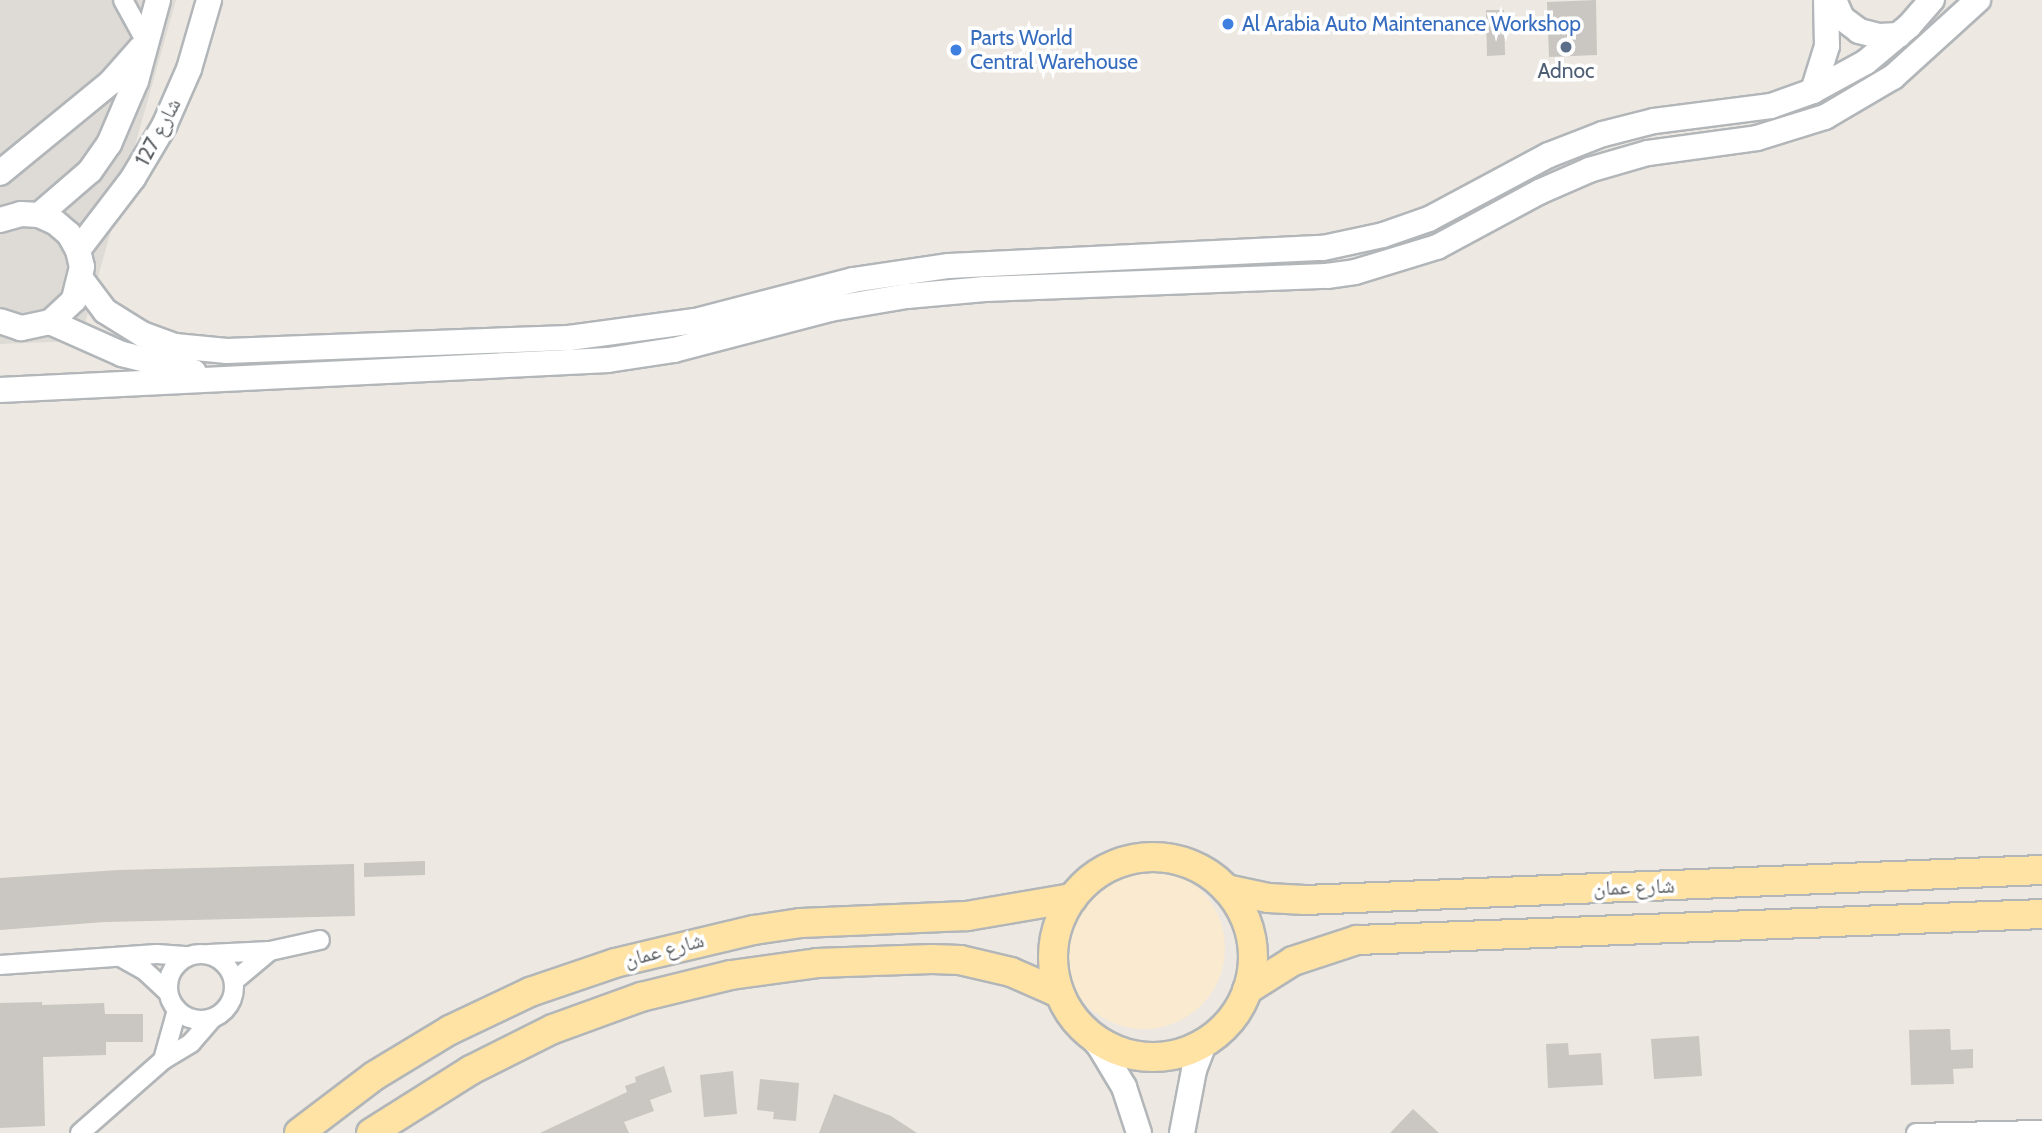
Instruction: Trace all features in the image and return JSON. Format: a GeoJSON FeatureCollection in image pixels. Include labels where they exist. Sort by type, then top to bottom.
{"type":"FeatureCollection","features":[{"type":"Feature","properties":{"kind":"main road"},"geometry":{"type":"LineString","coordinates":[[1160,857],[1185,862],[1207,873],[1226,889],[1239,906],[1250,937],[1252,969],[1247,990],[1223,1028],[1205,1042],[1182,1052],[1158,1056],[1133,1055],[1109,1047],[1088,1034],[1071,1015],[1059,993],[1053,969],[1053,944],[1060,920],[1072,898],[1089,880],[1111,866],[1135,859],[1160,857]]}},
{"type":"Feature","properties":{"kind":"main road","name":"شارع عمان"},"geometry":{"type":"LineString","coordinates":[[1226,889],[1268,898],[1305,900],[2042,870]]}},
{"type":"Feature","properties":{"kind":"main road","name":"شارع عمان"},"geometry":{"type":"LineString","coordinates":[[299,1133],[374,1076],[450,1030],[530,992],[615,963],[754,930],[801,923],[967,916],[1072,898]]}},
{"type":"Feature","properties":{"kind":"main road","name":"شارع عمان"},"geometry":{"type":"LineString","coordinates":[[1247,990],[1293,961],[1357,940],[2042,914]]}},
{"type":"Feature","properties":{"kind":"main road","name":"شارع عمان"},"geometry":{"type":"LineString","coordinates":[[371,1133],[471,1070],[553,1028],[641,997],[731,975],[817,963],[932,958],[960,960],[1011,972],[1059,993]]}},
{"type":"Feature","properties":{"kind":"street"},"geometry":{"type":"LineString","coordinates":[[0,173],[111,82],[146,42],[124,0]]}},
{"type":"Feature","properties":{"kind":"street","name":"شارع 127"},"geometry":{"type":"LineString","coordinates":[[39,215],[90,171],[109,144],[124,115],[158,0]]}},
{"type":"Feature","properties":{"kind":"street","name":"شارع 127"},"geometry":{"type":"LineString","coordinates":[[78,250],[134,178],[164,126],[189,69],[209,0]]}},
{"type":"Feature","properties":{"kind":"street"},"geometry":{"type":"LineString","coordinates":[[1813,91],[1827,46],[1826,0]]}},
{"type":"Feature","properties":{"kind":"street"},"geometry":{"type":"LineString","coordinates":[[1834,0],[1842,18],[1858,31],[1879,36],[1899,35]]}},
{"type":"Feature","properties":{"kind":"street"},"geometry":{"type":"LineString","coordinates":[[81,279],[105,311],[126,326],[158,341],[192,349],[226,351],[518,341],[611,334],[695,321],[811,289],[923,269],[1293,250],[1353,243],[1429,219],[1549,155],[1602,134],[1678,117],[1771,106],[1813,91],[1866,62],[1899,35],[1932,0]]}},
{"type":"Feature","properties":{"kind":"street"},"geometry":{"type":"LineString","coordinates":[[0,390],[608,360],[714,341],[830,309],[946,291],[1327,276],[1355,272],[1437,247],[1539,191],[1602,165],[1670,149],[1757,138],[1825,117],[1893,77],[1978,0]]}},
{"type":"Feature","properties":{"kind":"street"},"geometry":{"type":"LineString","coordinates":[[0,220],[21,214],[39,215],[62,228],[78,250],[81,279],[74,300],[50,321],[21,328],[0,321]]}},
{"type":"Feature","properties":{"kind":"street"},"geometry":{"type":"LineString","coordinates":[[50,321],[97,345],[147,362],[239,377]]}},
{"type":"Feature","properties":{"kind":"street"},"geometry":{"type":"LineString","coordinates":[[0,965],[157,954],[188,956],[270,951],[320,940]]}},
{"type":"Feature","properties":{"kind":"street"},"geometry":{"type":"LineString","coordinates":[[234,981],[270,951]]}},
{"type":"Feature","properties":{"kind":"street"},"geometry":{"type":"LineString","coordinates":[[80,1133],[163,1060],[191,1043],[233,999],[234,981],[226,963],[209,954]]}},
{"type":"Feature","properties":{"kind":"street"},"geometry":{"type":"LineString","coordinates":[[168,992],[170,975],[188,956]]}},
{"type":"Feature","properties":{"kind":"street"},"geometry":{"type":"LineString","coordinates":[[122,958],[144,970],[168,992],[177,1010],[193,1020],[212,1019]]}},
{"type":"Feature","properties":{"kind":"street"},"geometry":{"type":"LineString","coordinates":[[163,1060],[177,1010]]}},
{"type":"Feature","properties":{"kind":"street"},"geometry":{"type":"LineString","coordinates":[[1088,1034],[1113,1066],[1124,1087],[1139,1133]]}},
{"type":"Feature","properties":{"kind":"street"},"geometry":{"type":"LineString","coordinates":[[1182,1133],[1194,1070],[1205,1042]]}},
{"type":"Feature","properties":{"kind":"street"},"geometry":{"type":"LineString","coordinates":[[1916,1133],[2042,1130]]}},
{"type":"Feature","properties":{"kind":"shaded area"},"geometry":{"type":"Polygon","coordinates":[[[0,0],[176,0],[80,341],[0,344],[0,0]]]}},
{"type":"Feature","properties":{"kind":"sand"},"geometry":{"type":"Polygon","coordinates":[[[1144,867],[1175,873],[1201,891],[1219,917],[1225,948],[1219,979],[1201,1005],[1175,1023],[1144,1029],[1113,1023],[1087,1005],[1069,979],[1063,948],[1069,917],[1087,891],[1113,873],[1144,867]]]}},
{"type":"Feature","properties":{"kind":"building"},"geometry":{"type":"Polygon","coordinates":[[[1596,0],[1597,55],[1549,57],[1547,2],[1596,0]]]}},
{"type":"Feature","properties":{"kind":"building"},"geometry":{"type":"Polygon","coordinates":[[[1486,10],[1504,10],[1505,55],[1487,56],[1486,10]]]}},
{"type":"Feature","properties":{"kind":"building"},"geometry":{"type":"Polygon","coordinates":[[[425,861],[425,875],[364,877],[364,863],[425,861]]]}},
{"type":"Feature","properties":{"kind":"building"},"geometry":{"type":"Polygon","coordinates":[[[354,864],[355,916],[105,922],[0,930],[0,878],[118,870],[354,864]]]}},
{"type":"Feature","properties":{"kind":"building"},"geometry":{"type":"Polygon","coordinates":[[[42,1002],[42,1005],[104,1003],[105,1014],[143,1014],[143,1042],[106,1042],[106,1055],[43,1057],[45,1126],[0,1128],[0,1003],[42,1002]]]}},
{"type":"Feature","properties":{"kind":"building"},"geometry":{"type":"Polygon","coordinates":[[[1950,1029],[1951,1050],[1973,1049],[1973,1068],[1953,1069],[1954,1084],[1911,1085],[1909,1030],[1950,1029]]]}},
{"type":"Feature","properties":{"kind":"building"},"geometry":{"type":"Polygon","coordinates":[[[1699,1036],[1702,1076],[1654,1079],[1651,1039],[1699,1036]]]}},
{"type":"Feature","properties":{"kind":"building"},"geometry":{"type":"Polygon","coordinates":[[[1568,1043],[1569,1055],[1601,1053],[1603,1085],[1548,1088],[1546,1044],[1568,1043]]]}},
{"type":"Feature","properties":{"kind":"building"},"geometry":{"type":"Polygon","coordinates":[[[664,1066],[672,1092],[650,1100],[654,1111],[624,1122],[629,1133],[540,1133],[627,1092],[625,1086],[636,1082],[635,1077],[664,1066]]]}},
{"type":"Feature","properties":{"kind":"building"},"geometry":{"type":"Polygon","coordinates":[[[733,1071],[737,1114],[704,1117],[700,1075],[733,1071]]]}},
{"type":"Feature","properties":{"kind":"building"},"geometry":{"type":"Polygon","coordinates":[[[760,1079],[799,1083],[796,1121],[773,1119],[774,1112],[757,1110],[760,1079]]]}},
{"type":"Feature","properties":{"kind":"building"},"geometry":{"type":"Polygon","coordinates":[[[834,1094],[891,1116],[917,1133],[819,1133],[834,1094]]]}},
{"type":"Feature","properties":{"kind":"building"},"geometry":{"type":"Polygon","coordinates":[[[1413,1109],[1439,1133],[1390,1133],[1413,1109]]]}},
{"type":"Feature","properties":{"kind":"place","name":"Al Arabia Auto Maintenance Workshop"},"geometry":{"type":"Point","coordinates":[1228,24]}},
{"type":"Feature","properties":{"kind":"place","name":"Adnoc"},"geometry":{"type":"Point","coordinates":[1566,47]}},
{"type":"Feature","properties":{"kind":"place","name":"Parts World Central Warehouse"},"geometry":{"type":"Point","coordinates":[956,50]}}]}
